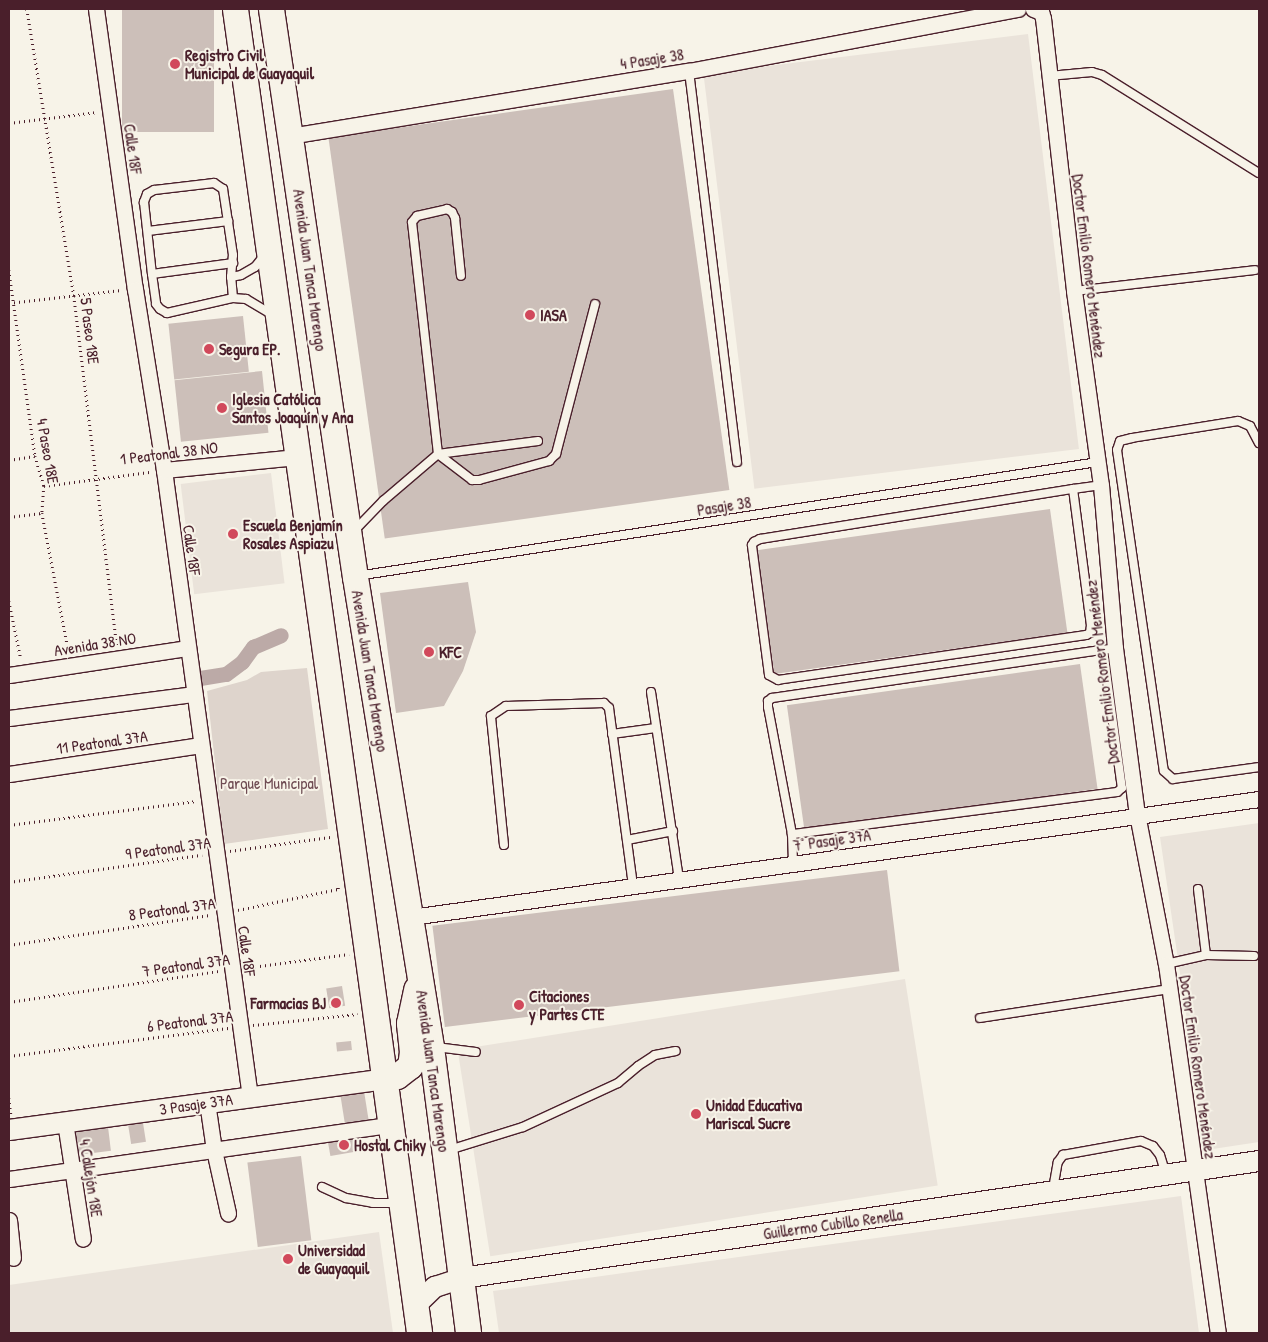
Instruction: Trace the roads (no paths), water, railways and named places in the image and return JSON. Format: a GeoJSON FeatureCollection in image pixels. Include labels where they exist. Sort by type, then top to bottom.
{"type":"FeatureCollection","features":[{"type":"Feature","properties":{"kind":"main road"},"geometry":{"type":"LineString","coordinates":[[235,9],[277,319],[368,952],[418,1333]]}},
{"type":"Feature","properties":{"kind":"main road"},"geometry":{"type":"LineString","coordinates":[[260,9],[268,57],[284,94]]}},
{"type":"Feature","properties":{"kind":"main road","name":"Avenida Juan Tanca Marengo"},"geometry":{"type":"LineString","coordinates":[[272,9],[355,577],[431,1047],[468,1333]]}},
{"type":"Feature","properties":{"kind":"main road"},"geometry":{"type":"LineString","coordinates":[[384,1079],[397,1076],[410,1066],[412,1052],[409,1023],[419,972]]}},
{"type":"Feature","properties":{"kind":"street","name":"Calle 18F"},"geometry":{"type":"LineString","coordinates":[[96,9],[135,289],[164,470],[250,1096]]}},
{"type":"Feature","properties":{"kind":"street","name":"4 Pasaje 38"},"geometry":{"type":"LineString","coordinates":[[290,136],[689,71],[1018,9]]}},
{"type":"Feature","properties":{"kind":"street","name":"Doctor Emilio Romero Menéndez"},"geometry":{"type":"LineString","coordinates":[[1034,9],[1041,12],[1043,18],[1074,291],[1101,485],[1109,649],[1137,814],[1166,964],[1218,1333]]}},
{"type":"Feature","properties":{"kind":"street","name":"1 Peatonal 38 NO"},"geometry":{"type":"LineString","coordinates":[[164,470],[297,457]]}},
{"type":"Feature","properties":{"kind":"street","name":"Avenida 38 NO"},"geometry":{"type":"LineString","coordinates":[[16,674],[188,648]]}},
{"type":"Feature","properties":{"kind":"street"},"geometry":{"type":"LineString","coordinates":[[9,718],[194,694]]}},
{"type":"Feature","properties":{"kind":"street","name":"11 Peatonal 37A"},"geometry":{"type":"LineString","coordinates":[[9,774],[201,745]]}},
{"type":"Feature","properties":{"kind":"street","name":"7° Pasaje 37A"},"geometry":{"type":"LineString","coordinates":[[411,917],[1137,814],[1259,799]]}},
{"type":"Feature","properties":{"kind":"street","name":"3 Pasaje 37A"},"geometry":{"type":"LineString","coordinates":[[9,1130],[384,1079]]}},
{"type":"Feature","properties":{"kind":"street"},"geometry":{"type":"LineString","coordinates":[[207,1102],[214,1150],[228,1213]]}},
{"type":"Feature","properties":{"kind":"street","name":"4 Callejón 18E"},"geometry":{"type":"LineString","coordinates":[[65,1122],[83,1239]]}},
{"type":"Feature","properties":{"kind":"street"},"geometry":{"type":"LineString","coordinates":[[9,1179],[390,1125]]}},
{"type":"Feature","properties":{"kind":"street","name":"Guillermo Cubillo Renella"},"geometry":{"type":"LineString","coordinates":[[415,1306],[435,1287],[462,1278],[1259,1162]]}},
{"type":"Feature","properties":{"kind":"street"},"geometry":{"type":"LineString","coordinates":[[9,1220],[13,1258]]}},
{"type":"Feature","properties":{"kind":"lane"},"geometry":{"type":"LineString","coordinates":[[689,71],[737,462]]}},
{"type":"Feature","properties":{"kind":"lane"},"geometry":{"type":"LineString","coordinates":[[1049,76],[1092,72],[1102,75],[1259,173]]}},
{"type":"Feature","properties":{"kind":"lane"},"geometry":{"type":"LineString","coordinates":[[233,298],[231,277],[233,263],[223,189],[214,183],[154,190],[147,194],[144,202],[152,274],[156,304],[160,309],[167,313],[233,298],[246,299],[262,307],[277,319]]}},
{"type":"Feature","properties":{"kind":"lane"},"geometry":{"type":"LineString","coordinates":[[461,276],[455,218],[452,212],[447,209],[417,216],[412,222],[438,454],[472,480],[479,480],[549,461],[556,454],[594,304]]}},
{"type":"Feature","properties":{"kind":"lane"},"geometry":{"type":"LineString","coordinates":[[148,232],[228,221]]}},
{"type":"Feature","properties":{"kind":"lane"},"geometry":{"type":"LineString","coordinates":[[231,277],[241,275],[255,267],[268,250]]}},
{"type":"Feature","properties":{"kind":"lane"},"geometry":{"type":"LineString","coordinates":[[152,274],[233,263]]}},
{"type":"Feature","properties":{"kind":"lane"},"geometry":{"type":"LineString","coordinates":[[1074,291],[1255,270]]}},
{"type":"Feature","properties":{"kind":"lane"},"geometry":{"type":"LineString","coordinates":[[1259,443],[1250,426],[1238,422],[1132,438],[1120,441],[1117,450],[1164,771],[1173,779],[1259,767]]}},
{"type":"Feature","properties":{"kind":"lane"},"geometry":{"type":"LineString","coordinates":[[349,536],[383,501],[438,454],[538,441]]}},
{"type":"Feature","properties":{"kind":"lane","name":"Pasaje 38"},"geometry":{"type":"LineString","coordinates":[[355,577],[1098,462]]}},
{"type":"Feature","properties":{"kind":"lane"},"geometry":{"type":"LineString","coordinates":[[1073,489],[1091,625],[1090,633],[778,680],[769,675],[752,545],[754,542],[760,539],[1073,489],[1101,485]]}},
{"type":"Feature","properties":{"kind":"lane"},"geometry":{"type":"LineString","coordinates":[[792,834],[1117,792],[1122,788],[1109,649],[772,698],[768,701],[768,707],[792,834],[793,863]]}},
{"type":"Feature","properties":{"kind":"lane"},"geometry":{"type":"LineString","coordinates":[[651,692],[679,879]]}},
{"type":"Feature","properties":{"kind":"lane"},"geometry":{"type":"LineString","coordinates":[[504,845],[491,716],[506,706],[604,703],[609,708],[633,885]]}},
{"type":"Feature","properties":{"kind":"lane"},"geometry":{"type":"LineString","coordinates":[[612,734],[656,728]]}},
{"type":"Feature","properties":{"kind":"lane"},"geometry":{"type":"LineString","coordinates":[[627,840],[673,830]]}},
{"type":"Feature","properties":{"kind":"lane"},"geometry":{"type":"LineString","coordinates":[[1198,889],[1206,955]]}},
{"type":"Feature","properties":{"kind":"lane"},"geometry":{"type":"LineString","coordinates":[[1166,964],[1206,955],[1254,956]]}},
{"type":"Feature","properties":{"kind":"lane"},"geometry":{"type":"LineString","coordinates":[[980,1018],[1169,989]]}},
{"type":"Feature","properties":{"kind":"lane"},"geometry":{"type":"LineString","coordinates":[[431,1047],[454,1048],[476,1052]]}},
{"type":"Feature","properties":{"kind":"lane"},"geometry":{"type":"LineString","coordinates":[[444,1151],[523,1127],[618,1083],[655,1055],[676,1051]]}},
{"type":"Feature","properties":{"kind":"lane"},"geometry":{"type":"LineString","coordinates":[[1053,1191],[1058,1162],[1063,1155],[1141,1141],[1153,1146],[1160,1155],[1166,1175]]}},
{"type":"Feature","properties":{"kind":"lane"},"geometry":{"type":"LineString","coordinates":[[322,1187],[346,1198],[373,1203],[402,1203]]}},
{"type":"Feature","properties":{"kind":"waterway"},"geometry":{"type":"LineString","coordinates":[[200,678],[226,674],[242,662],[253,647],[281,635]]}},
{"type":"Feature","properties":{"kind":"place","name":"Registro Civil Municipal de Guayaquil"},"geometry":{"type":"Point","coordinates":[175,64]}},
{"type":"Feature","properties":{"kind":"place","name":"IASA"},"geometry":{"type":"Point","coordinates":[530,315]}},
{"type":"Feature","properties":{"kind":"place","name":"Segura EP."},"geometry":{"type":"Point","coordinates":[209,349]}},
{"type":"Feature","properties":{"kind":"place","name":"Iglesia Católica Santos Joaquín y Ana"},"geometry":{"type":"Point","coordinates":[222,408]}},
{"type":"Feature","properties":{"kind":"place","name":"Escuela Benjamín Rosales Aspiazu"},"geometry":{"type":"Point","coordinates":[233,534]}},
{"type":"Feature","properties":{"kind":"place","name":"KFC"},"geometry":{"type":"Point","coordinates":[429,652]}},
{"type":"Feature","properties":{"kind":"place","name":"Farmacias BJ"},"geometry":{"type":"Point","coordinates":[336,1003]}},
{"type":"Feature","properties":{"kind":"place","name":"Citaciones y Partes CTE"},"geometry":{"type":"Point","coordinates":[519,1005]}},
{"type":"Feature","properties":{"kind":"place","name":"Unidad Educativa Mariscal Sucre"},"geometry":{"type":"Point","coordinates":[696,1114]}},
{"type":"Feature","properties":{"kind":"place","name":"Hostal Chiky"},"geometry":{"type":"Point","coordinates":[344,1145]}},
{"type":"Feature","properties":{"kind":"place","name":"Universidad de Guayaquil"},"geometry":{"type":"Point","coordinates":[288,1259]}},
{"type":"Feature","properties":{"kind":"park label","name":"Parque Municipal"},"geometry":{"type":"Point","coordinates":[269,783]}}]}
